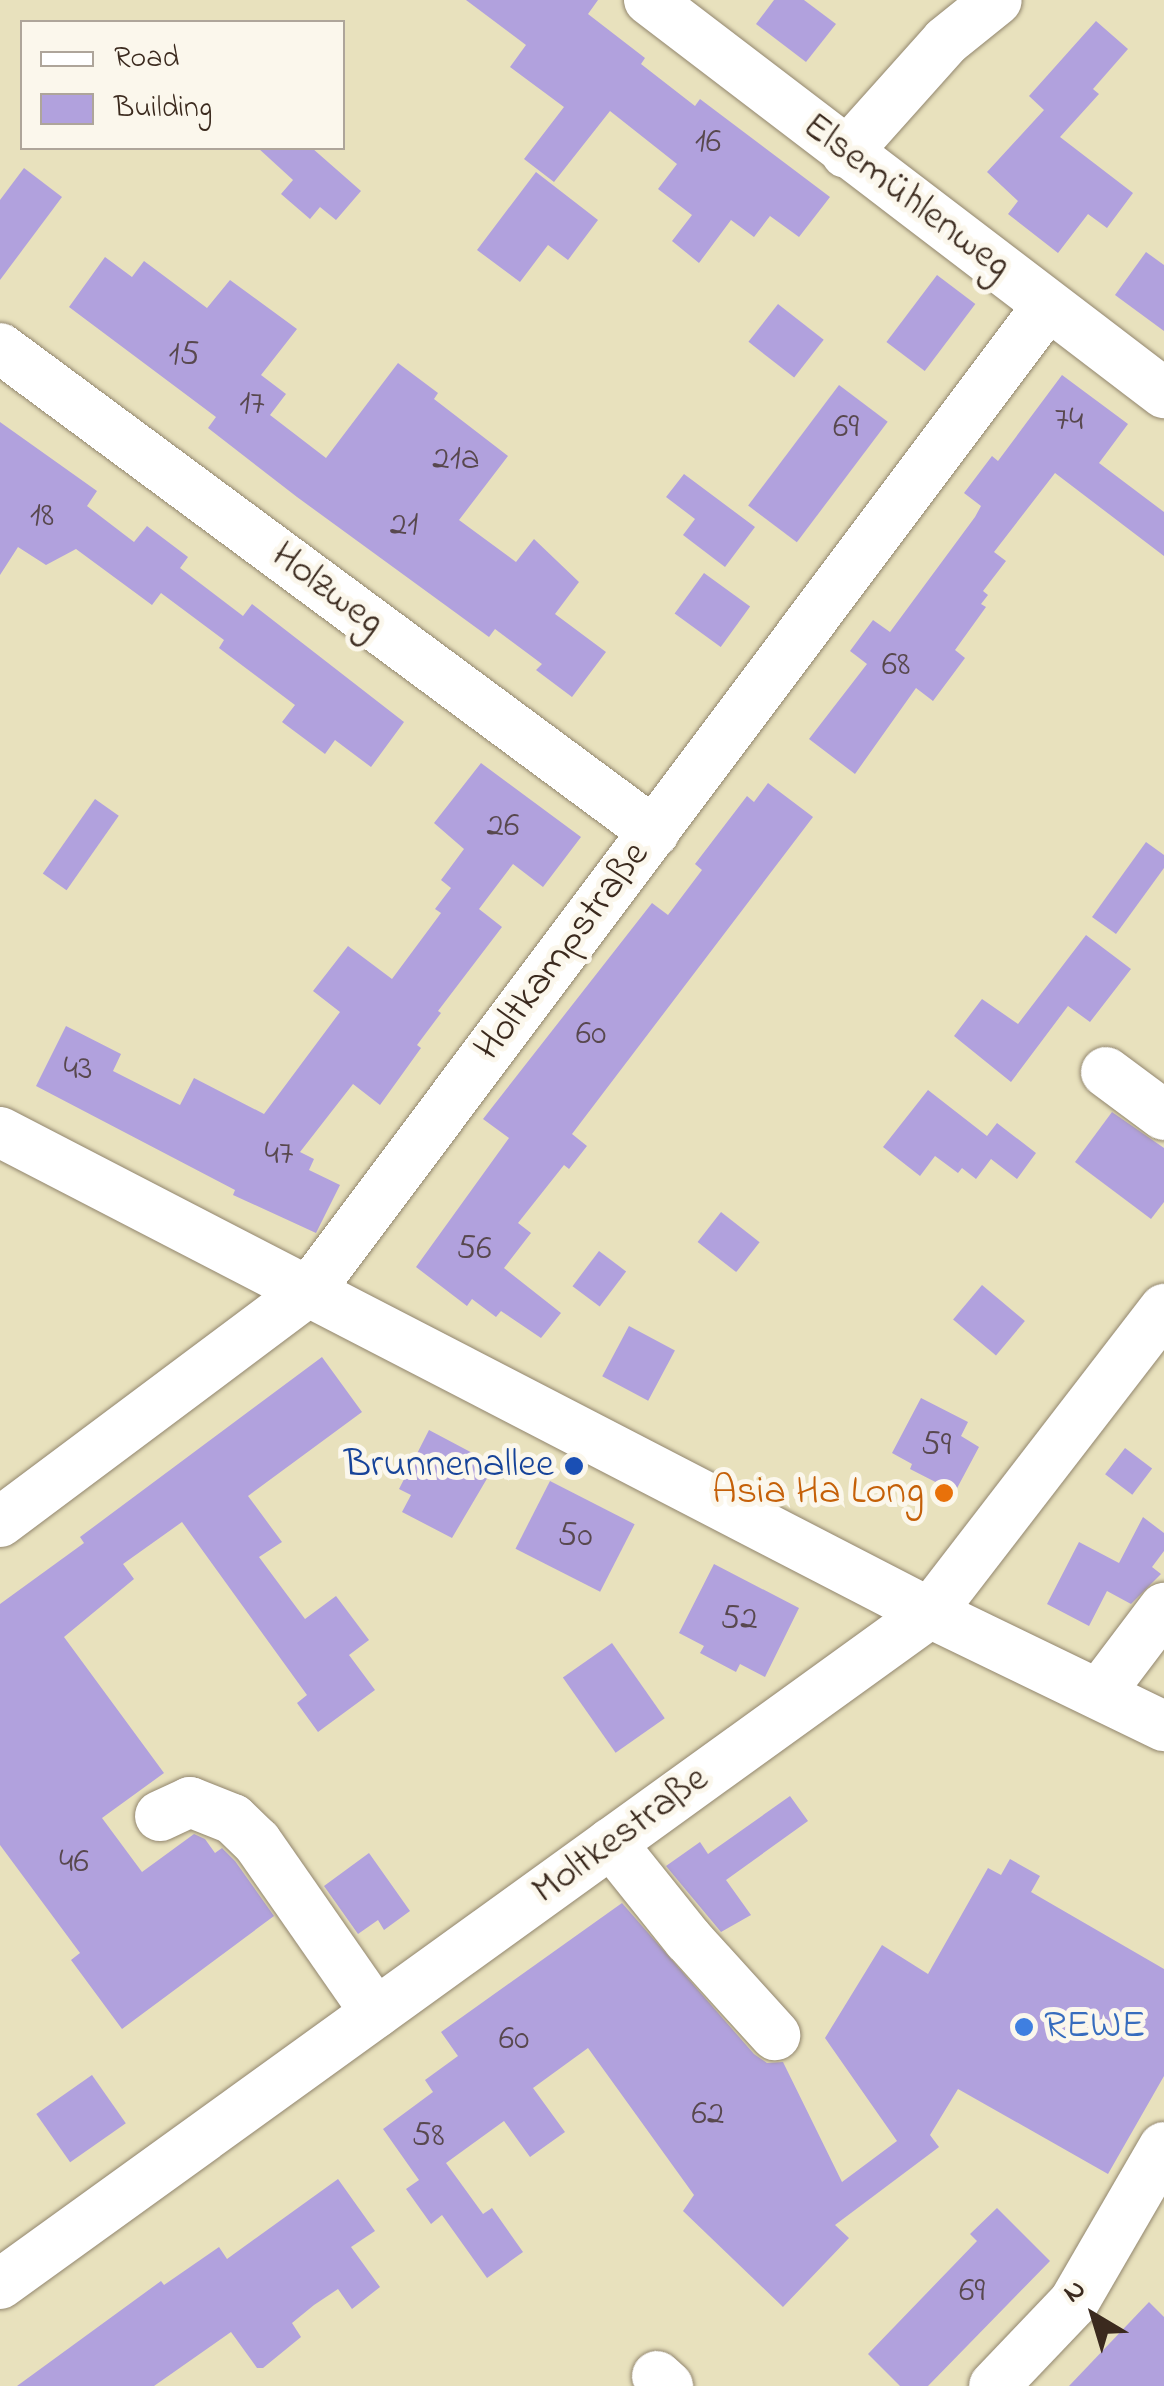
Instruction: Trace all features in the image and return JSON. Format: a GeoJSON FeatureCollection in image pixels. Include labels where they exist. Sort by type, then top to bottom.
{"type":"FeatureCollection","features":[{"type":"Feature","properties":{"kind":"street","name":"Elsemühlenweg"},"geometry":{"type":"LineString","coordinates":[[649,0],[1164,393]]}},
{"type":"Feature","properties":{"kind":"street"},"geometry":{"type":"LineString","coordinates":[[846,154],[946,41],[997,0]]}},
{"type":"Feature","properties":{"kind":"street","name":"Holtkampstraße"},"geometry":{"type":"LineString","coordinates":[[0,1522],[308,1292],[1048,304]]}},
{"type":"Feature","properties":{"kind":"street","name":"Holzweg"},"geometry":{"type":"LineString","coordinates":[[0,348],[654,832]]}},
{"type":"Feature","properties":{"kind":"street"},"geometry":{"type":"LineString","coordinates":[[1106,1072],[1164,1115]]}},
{"type":"Feature","properties":{"kind":"street"},"geometry":{"type":"LineString","coordinates":[[0,1132],[930,1613],[1164,1726]]}},
{"type":"Feature","properties":{"kind":"street","name":"Moltkestraße"},"geometry":{"type":"LineString","coordinates":[[0,2284],[930,1613],[1164,1309]]}},
{"type":"Feature","properties":{"kind":"street"},"geometry":{"type":"LineString","coordinates":[[1099,1694],[1164,1608]]}},
{"type":"Feature","properties":{"kind":"street"},"geometry":{"type":"LineString","coordinates":[[160,1816],[190,1802],[233,1819],[258,1842],[376,2013]]}},
{"type":"Feature","properties":{"kind":"street"},"geometry":{"type":"LineString","coordinates":[[611,1844],[688,1939],[775,2036]]}},
{"type":"Feature","properties":{"kind":"street"},"geometry":{"type":"LineString","coordinates":[[994,2386],[1074,2302],[1164,2147]]}},
{"type":"Feature","properties":{"kind":"building"},"geometry":{"type":"Polygon","coordinates":[[[466,0],[598,0],[588,14],[645,58],[641,64],[695,106],[700,99],[830,197],[799,237],[770,216],[754,237],[731,220],[699,263],[672,241],[692,215],[658,189],[677,164],[610,111],[554,182],[524,159],[564,107],[510,67],[526,45],[466,0]]]}},
{"type":"Feature","properties":{"kind":"building"},"geometry":{"type":"Polygon","coordinates":[[[774,0],[804,0],[836,24],[806,62],[756,24],[774,0]]]}},
{"type":"Feature","properties":{"kind":"building"},"geometry":{"type":"Polygon","coordinates":[[[1096,21],[1128,49],[1093,89],[1099,94],[1060,137],[1133,193],[1107,228],[1088,214],[1058,253],[1008,214],[1018,201],[987,172],[1044,110],[1029,96],[1096,21]]]}},
{"type":"Feature","properties":{"kind":"building"},"geometry":{"type":"Polygon","coordinates":[[[260,150],[314,150],[361,191],[336,220],[320,207],[310,219],[281,194],[293,180],[260,150]]]}},
{"type":"Feature","properties":{"kind":"building"},"geometry":{"type":"Polygon","coordinates":[[[24,168],[62,197],[0,280],[0,200],[24,168]]]}},
{"type":"Feature","properties":{"kind":"building"},"geometry":{"type":"Polygon","coordinates":[[[536,172],[598,220],[568,260],[548,245],[520,282],[477,250],[536,172]]]}},
{"type":"Feature","properties":{"kind":"building"},"geometry":{"type":"Polygon","coordinates":[[[1146,252],[1164,265],[1164,331],[1115,295],[1146,252]]]}},
{"type":"Feature","properties":{"kind":"building"},"geometry":{"type":"Polygon","coordinates":[[[105,257],[132,277],[144,261],[207,308],[230,280],[297,329],[261,375],[286,394],[270,415],[326,458],[398,363],[438,393],[434,399],[508,456],[459,520],[516,562],[534,539],[579,582],[555,614],[606,652],[572,697],[536,670],[542,664],[495,629],[489,637],[208,428],[216,417],[69,307],[105,257]]]}},
{"type":"Feature","properties":{"kind":"building"},"geometry":{"type":"Polygon","coordinates":[[[937,275],[975,304],[925,371],[886,342],[937,275]]]}},
{"type":"Feature","properties":{"kind":"building"},"geometry":{"type":"Polygon","coordinates":[[[778,304],[824,340],[794,378],[748,342],[778,304]]]}},
{"type":"Feature","properties":{"kind":"building"},"geometry":{"type":"Polygon","coordinates":[[[1062,375],[1128,424],[1099,463],[1164,512],[1164,556],[1055,473],[994,552],[1006,561],[983,591],[988,595],[981,604],[986,607],[955,650],[965,658],[933,701],[916,688],[855,774],[809,739],[867,664],[850,651],[873,620],[890,632],[981,506],[964,493],[992,456],[998,461],[1062,375]]]}},
{"type":"Feature","properties":{"kind":"building"},"geometry":{"type":"Polygon","coordinates":[[[839,385],[888,422],[797,542],[748,506],[839,385]]]}},
{"type":"Feature","properties":{"kind":"building"},"geometry":{"type":"Polygon","coordinates":[[[0,422],[97,491],[87,506],[134,542],[147,526],[188,557],[180,568],[243,616],[252,604],[404,722],[371,767],[335,740],[325,754],[282,722],[295,705],[219,648],[224,640],[161,593],[152,605],[76,549],[46,565],[18,547],[0,575],[0,422]]]}},
{"type":"Feature","properties":{"kind":"building"},"geometry":{"type":"Polygon","coordinates":[[[684,474],[755,527],[725,567],[683,535],[695,519],[666,497],[684,474]]]}},
{"type":"Feature","properties":{"kind":"building"},"geometry":{"type":"Polygon","coordinates":[[[704,573],[750,607],[721,647],[675,613],[704,573]]]}},
{"type":"Feature","properties":{"kind":"building"},"geometry":{"type":"Polygon","coordinates":[[[481,763],[581,837],[543,887],[513,864],[479,909],[502,927],[438,1011],[441,1013],[417,1045],[421,1048],[380,1105],[353,1084],[300,1152],[314,1159],[309,1170],[340,1185],[316,1233],[233,1195],[235,1190],[36,1086],[66,1026],[121,1054],[113,1071],[180,1105],[194,1078],[264,1114],[340,1012],[313,991],[348,946],[392,979],[441,913],[435,909],[451,888],[441,880],[464,849],[434,823],[481,763]]]}},
{"type":"Feature","properties":{"kind":"building"},"geometry":{"type":"Polygon","coordinates":[[[768,783],[813,817],[572,1134],[587,1146],[569,1169],[564,1165],[518,1223],[531,1233],[504,1268],[561,1313],[541,1338],[501,1311],[496,1317],[472,1299],[467,1306],[416,1267],[509,1138],[483,1119],[652,903],[668,915],[702,870],[695,864],[747,796],[754,802],[768,783]]]}},
{"type":"Feature","properties":{"kind":"building"},"geometry":{"type":"Polygon","coordinates":[[[95,799],[119,816],[67,890],[43,874],[95,799]]]}},
{"type":"Feature","properties":{"kind":"building"},"geometry":{"type":"Polygon","coordinates":[[[1146,842],[1164,855],[1164,868],[1116,934],[1092,917],[1146,842]]]}},
{"type":"Feature","properties":{"kind":"building"},"geometry":{"type":"Polygon","coordinates":[[[1086,935],[1131,969],[1090,1022],[1068,1006],[1011,1082],[954,1036],[982,999],[1018,1024],[1086,935]]]}},
{"type":"Feature","properties":{"kind":"building"},"geometry":{"type":"Polygon","coordinates":[[[928,1090],[987,1136],[997,1123],[1036,1153],[1017,1179],[991,1159],[976,1179],[962,1168],[958,1173],[935,1156],[920,1176],[883,1147],[928,1090]]]}},
{"type":"Feature","properties":{"kind":"building"},"geometry":{"type":"Polygon","coordinates":[[[1112,1112],[1164,1148],[1164,1202],[1151,1219],[1075,1162],[1112,1112]]]}},
{"type":"Feature","properties":{"kind":"building"},"geometry":{"type":"Polygon","coordinates":[[[721,1212],[760,1242],[736,1272],[698,1242],[721,1212]]]}},
{"type":"Feature","properties":{"kind":"building"},"geometry":{"type":"Polygon","coordinates":[[[599,1251],[626,1271],[600,1307],[573,1286],[599,1251]]]}},
{"type":"Feature","properties":{"kind":"building"},"geometry":{"type":"Polygon","coordinates":[[[982,1285],[1025,1321],[996,1355],[953,1319],[982,1285]]]}},
{"type":"Feature","properties":{"kind":"building"},"geometry":{"type":"Polygon","coordinates":[[[629,1326],[675,1350],[648,1401],[602,1376],[629,1326]]]}},
{"type":"Feature","properties":{"kind":"building"},"geometry":{"type":"Polygon","coordinates":[[[322,1357],[362,1412],[248,1496],[282,1542],[259,1557],[305,1619],[336,1596],[369,1640],[349,1655],[375,1690],[318,1732],[297,1703],[307,1695],[182,1522],[123,1564],[134,1579],[64,1637],[164,1773],[102,1818],[142,1872],[194,1834],[205,1839],[215,1853],[222,1848],[235,1861],[274,1916],[122,2029],[71,1960],[80,1953],[0,1845],[0,1604],[84,1543],[80,1537],[322,1357]]]}},
{"type":"Feature","properties":{"kind":"building"},"geometry":{"type":"Polygon","coordinates":[[[921,1398],[968,1422],[961,1436],[979,1447],[955,1492],[910,1469],[912,1464],[892,1453],[921,1398]]]}},
{"type":"Feature","properties":{"kind":"building"},"geometry":{"type":"Polygon","coordinates":[[[429,1430],[495,1465],[452,1538],[402,1512],[411,1495],[399,1489],[429,1430]]]}},
{"type":"Feature","properties":{"kind":"building"},"geometry":{"type":"Polygon","coordinates":[[[1125,1448],[1152,1468],[1132,1495],[1105,1474],[1125,1448]]]}},
{"type":"Feature","properties":{"kind":"building"},"geometry":{"type":"Polygon","coordinates":[[[550,1481],[635,1524],[600,1592],[515,1549],[550,1481]]]}},
{"type":"Feature","properties":{"kind":"building"},"geometry":{"type":"Polygon","coordinates":[[[1143,1517],[1164,1533],[1164,1551],[1152,1567],[1161,1574],[1131,1604],[1107,1591],[1089,1626],[1047,1604],[1079,1542],[1119,1563],[1143,1517]]]}},
{"type":"Feature","properties":{"kind":"building"},"geometry":{"type":"Polygon","coordinates":[[[714,1564],[799,1608],[765,1677],[740,1664],[736,1672],[700,1653],[704,1646],[679,1633],[714,1564]]]}},
{"type":"Feature","properties":{"kind":"building"},"geometry":{"type":"Polygon","coordinates":[[[612,1643],[665,1718],[616,1753],[563,1677],[612,1643]]]}},
{"type":"Feature","properties":{"kind":"building"},"geometry":{"type":"Polygon","coordinates":[[[790,1796],[808,1821],[726,1880],[751,1915],[721,1932],[666,1866],[700,1842],[708,1854],[790,1796]]]}},
{"type":"Feature","properties":{"kind":"building"},"geometry":{"type":"Polygon","coordinates":[[[369,1853],[410,1911],[384,1930],[378,1920],[358,1934],[324,1886],[369,1853]]]}},
{"type":"Feature","properties":{"kind":"building"},"geometry":{"type":"Polygon","coordinates":[[[1010,1859],[1040,1876],[1031,1892],[1164,1969],[1164,2076],[1108,2174],[958,2089],[930,2135],[939,2147],[835,2225],[849,2238],[783,2307],[683,2211],[694,2195],[588,2048],[533,2088],[565,2132],[530,2157],[504,2121],[446,2163],[483,2214],[492,2208],[523,2252],[487,2278],[442,2215],[431,2224],[406,2189],[419,2180],[383,2129],[433,2092],[425,2080],[458,2056],[441,2032],[622,1903],[754,2054],[767,2063],[783,2062],[842,2182],[897,2141],[825,2038],[882,1945],[928,1974],[988,1868],[1001,1875],[1010,1859]]]}},
{"type":"Feature","properties":{"kind":"building"},"geometry":{"type":"Polygon","coordinates":[[[92,2075],[126,2123],[70,2162],[36,2114],[92,2075]]]}},
{"type":"Feature","properties":{"kind":"building"},"geometry":{"type":"Polygon","coordinates":[[[338,2179],[375,2231],[351,2247],[380,2287],[352,2309],[338,2289],[314,2305],[292,2323],[301,2337],[263,2368],[257,2368],[231,2332],[154,2386],[17,2386],[161,2281],[164,2285],[219,2247],[227,2259],[338,2179]]]}},
{"type":"Feature","properties":{"kind":"building"},"geometry":{"type":"Polygon","coordinates":[[[997,2208],[1050,2261],[928,2386],[900,2386],[868,2354],[977,2241],[970,2234],[997,2208]]]}},
{"type":"Feature","properties":{"kind":"building"},"geometry":{"type":"Polygon","coordinates":[[[1149,2302],[1164,2317],[1164,2386],[1069,2386],[1149,2302]]]}},
{"type":"Feature","properties":{"kind":"place","name":"Brunnenallee"},"geometry":{"type":"Point","coordinates":[574,1466]}},
{"type":"Feature","properties":{"kind":"place","name":"Asia Ha Long"},"geometry":{"type":"Point","coordinates":[944,1493]}},
{"type":"Feature","properties":{"kind":"place","name":"REWE"},"geometry":{"type":"Point","coordinates":[1024,2027]}}]}
